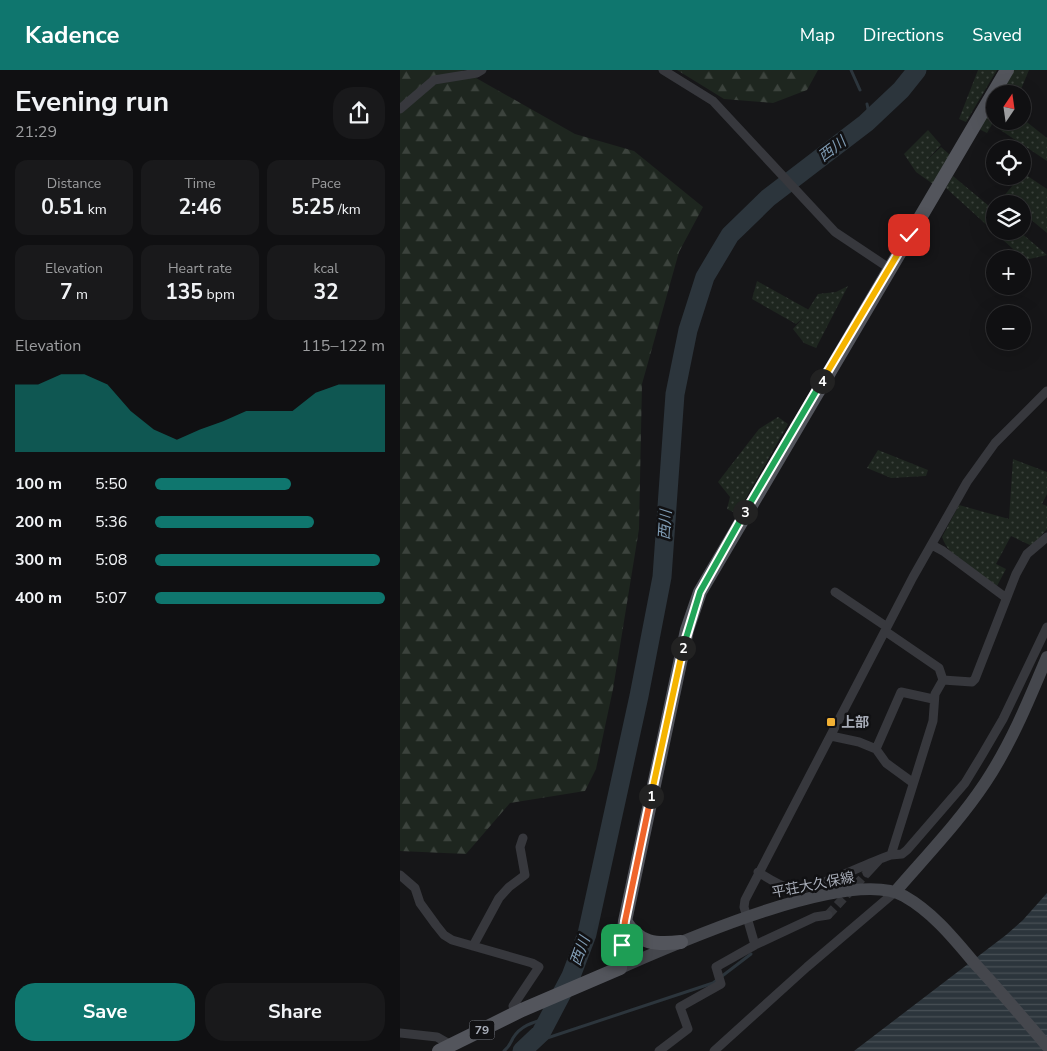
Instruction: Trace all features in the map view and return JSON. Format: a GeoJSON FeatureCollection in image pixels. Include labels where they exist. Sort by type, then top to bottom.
{"type":"FeatureCollection","features":[{"type":"Feature","properties":{"kind":"main road"},"geometry":{"type":"LineString","coordinates":[[620,968],[625,921],[687,630],[700,592],[1007,70]]}},
{"type":"Feature","properties":{"kind":"main road"},"geometry":{"type":"LineString","coordinates":[[1047,657],[1003,752],[986,782],[899,894],[918,904],[942,925],[1047,1046]]}},
{"type":"Feature","properties":{"kind":"main road","name":"平荘大久保線"},"geometry":{"type":"LineString","coordinates":[[620,968],[748,916],[845,891],[899,894]]}},
{"type":"Feature","properties":{"kind":"main road"},"geometry":{"type":"LineString","coordinates":[[625,921],[631,930],[646,942],[665,944],[681,942]]}},
{"type":"Feature","properties":{"kind":"main road","name":"79"},"geometry":{"type":"LineString","coordinates":[[445,1048],[520,1011],[620,968]]}},
{"type":"Feature","properties":{"kind":"street"},"geometry":{"type":"LineString","coordinates":[[400,109],[434,80],[477,73],[482,70]]}},
{"type":"Feature","properties":{"kind":"street"},"geometry":{"type":"LineString","coordinates":[[663,70],[713,101],[835,232],[889,268]]}},
{"type":"Feature","properties":{"kind":"street"},"geometry":{"type":"LineString","coordinates":[[755,945],[745,900],[886,629],[967,482],[989,450],[1047,391]]}},
{"type":"Feature","properties":{"kind":"street"},"geometry":{"type":"LineString","coordinates":[[943,680],[972,682],[975,679],[998,624],[1005,597],[1027,554],[1047,537]]}},
{"type":"Feature","properties":{"kind":"street"},"geometry":{"type":"LineString","coordinates":[[932,545],[1005,597]]}},
{"type":"Feature","properties":{"kind":"street"},"geometry":{"type":"LineString","coordinates":[[835,592],[939,668],[943,680],[933,699],[932,721],[891,855]]}},
{"type":"Feature","properties":{"kind":"street"},"geometry":{"type":"LineString","coordinates":[[758,872],[790,888],[802,887],[817,884],[881,858],[902,854],[907,850],[965,783],[1003,720],[1047,627]]}},
{"type":"Feature","properties":{"kind":"street"},"geometry":{"type":"LineString","coordinates":[[876,749],[901,692],[933,699]]}},
{"type":"Feature","properties":{"kind":"street"},"geometry":{"type":"LineString","coordinates":[[831,736],[860,742],[876,749],[886,763],[912,782]]}},
{"type":"Feature","properties":{"kind":"street"},"geometry":{"type":"LineString","coordinates":[[473,946],[499,898],[509,887],[525,875],[521,852],[523,838]]}},
{"type":"Feature","properties":{"kind":"street"},"geometry":{"type":"LineString","coordinates":[[868,874],[881,858]]}},
{"type":"Feature","properties":{"kind":"street"},"geometry":{"type":"LineString","coordinates":[[400,875],[414,888],[420,902],[444,935],[473,946],[532,963],[539,967],[513,1006],[520,1011]]}},
{"type":"Feature","properties":{"kind":"street"},"geometry":{"type":"LineString","coordinates":[[714,1051],[807,967],[899,894]]}},
{"type":"Feature","properties":{"kind":"street"},"geometry":{"type":"LineString","coordinates":[[659,1051],[688,1029],[680,1007],[721,984],[716,967],[755,945],[815,916],[828,915]]}},
{"type":"Feature","properties":{"kind":"street"},"geometry":{"type":"LineString","coordinates":[[400,1033],[437,1037],[445,1048]]}},
{"type":"Feature","properties":{"kind":"green space"},"geometry":{"type":"Polygon","coordinates":[[[400,70],[462,70],[575,134],[634,151],[703,207],[679,252],[642,384],[639,529],[613,689],[596,769],[585,791],[510,803],[466,854],[400,851],[400,70]]]}},
{"type":"Feature","properties":{"kind":"green space"},"geometry":{"type":"Polygon","coordinates":[[[677,70],[818,70],[807,90],[773,103],[724,99],[677,70]]]}},
{"type":"Feature","properties":{"kind":"green space"},"geometry":{"type":"Polygon","coordinates":[[[978,70],[997,70],[988,85],[986,85],[986,88],[966,122],[959,119],[978,70]]]}},
{"type":"Feature","properties":{"kind":"green space"},"geometry":{"type":"Polygon","coordinates":[[[1014,70],[1029,70],[1023,85],[1005,85],[1014,70]]]}},
{"type":"Feature","properties":{"kind":"green space"},"geometry":{"type":"Polygon","coordinates":[[[986,118],[986,130],[989,130],[987,133],[979,129],[986,118]]]}},
{"type":"Feature","properties":{"kind":"green space"},"geometry":{"type":"Polygon","coordinates":[[[1031,125],[1047,138],[1047,161],[1031,150],[1031,140],[1016,140],[1000,130],[1031,130],[1031,125]]]}},
{"type":"Feature","properties":{"kind":"green space"},"geometry":{"type":"Polygon","coordinates":[[[928,130],[941,145],[927,160],[941,147],[950,155],[933,184],[916,172],[904,154],[928,130]]]}},
{"type":"Feature","properties":{"kind":"green space"},"geometry":{"type":"Polygon","coordinates":[[[953,176],[986,204],[986,224],[946,188],[953,176]]]}},
{"type":"Feature","properties":{"kind":"green space"},"geometry":{"type":"Polygon","coordinates":[[[1031,178],[1047,189],[1047,233],[1031,220],[1031,195],[1005,195],[1013,185],[1031,185],[1031,178]]]}},
{"type":"Feature","properties":{"kind":"green space"},"geometry":{"type":"Polygon","coordinates":[[[1003,240],[1030,240],[1047,255],[1031,259],[1031,250],[1014,250],[1003,240]]]}},
{"type":"Feature","properties":{"kind":"green space"},"geometry":{"type":"Polygon","coordinates":[[[757,281],[808,310],[818,294],[836,292],[848,286],[816,348],[804,343],[793,329],[803,318],[796,324],[752,299],[757,281]]]}},
{"type":"Feature","properties":{"kind":"green space"},"geometry":{"type":"Polygon","coordinates":[[[778,417],[788,424],[737,514],[727,509],[730,497],[718,482],[759,429],[778,417]]]}},
{"type":"Feature","properties":{"kind":"green space"},"geometry":{"type":"Polygon","coordinates":[[[878,450],[928,470],[926,476],[891,478],[867,468],[878,450]]]}},
{"type":"Feature","properties":{"kind":"green space"},"geometry":{"type":"Polygon","coordinates":[[[1013,459],[1047,472],[1047,494],[1042,504],[1047,506],[1047,529],[1032,546],[1011,536],[996,564],[1006,569],[997,586],[973,571],[951,553],[942,537],[959,505],[1009,519],[1013,459]]]}},
{"type":"Feature","properties":{"kind":"shaded area"},"geometry":{"type":"Polygon","coordinates":[[[1047,893],[1047,1051],[854,1051],[1006,935],[1023,920],[1047,893]]]}},
{"type":"Feature","properties":{"kind":"waterway"},"geometry":{"type":"LineString","coordinates":[[851,70],[860,90]]}},
{"type":"Feature","properties":{"kind":"waterway","name":"西川"},"geometry":{"type":"LineString","coordinates":[[522,1051],[541,1033],[571,976],[587,934],[639,696],[662,577],[675,394],[688,330],[705,277],[730,235],[768,198],[866,123],[901,90],[917,70]]}},
{"type":"Feature","properties":{"kind":"waterway"},"geometry":{"type":"LineString","coordinates":[[867,104],[870,119]]}},
{"type":"Feature","properties":{"kind":"waterway"},"geometry":{"type":"LineString","coordinates":[[529,1044],[713,983],[751,954]]}},
{"type":"Feature","properties":{"kind":"waterway"},"geometry":{"type":"LineString","coordinates":[[504,1051],[520,1030],[548,1018]]}},
{"type":"Feature","properties":{"kind":"tunnel"},"geometry":{"type":"LineString","coordinates":[[828,915],[867,873]]}},
{"type":"Feature","properties":{"kind":"place","name":"上部"},"geometry":{"type":"Point","coordinates":[831,722]}},
{"type":"Feature","properties":{"kind":"route"},"geometry":{"type":"LineString","coordinates":[[622,945],[625,921],[687,630],[700,592],[736,527],[909,235]]}}]}
